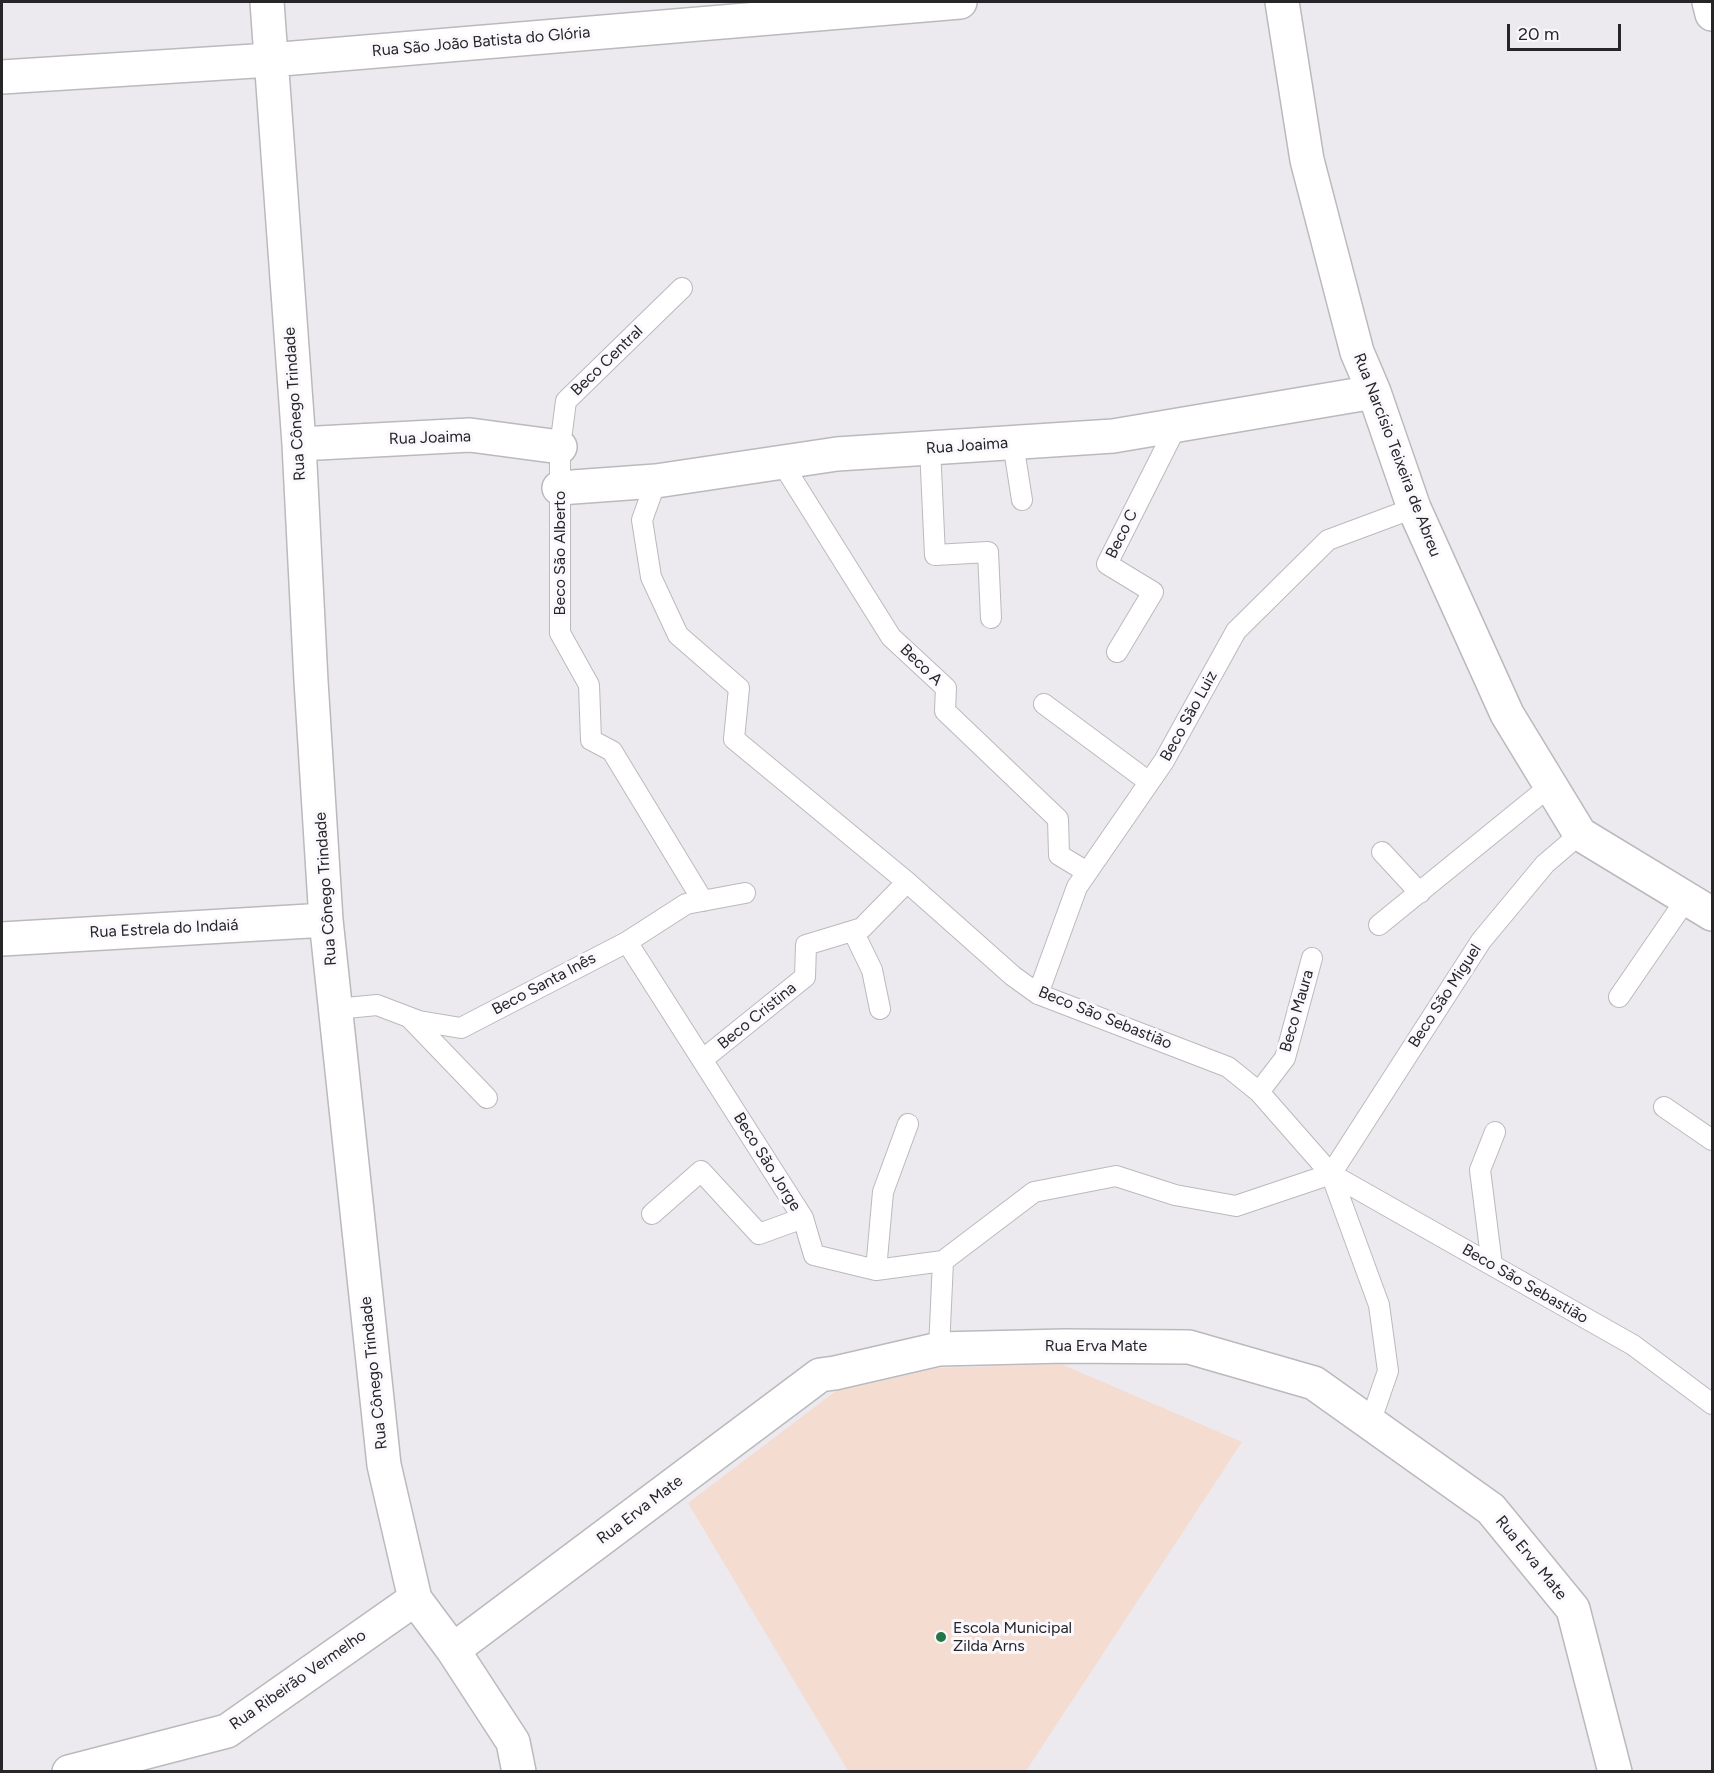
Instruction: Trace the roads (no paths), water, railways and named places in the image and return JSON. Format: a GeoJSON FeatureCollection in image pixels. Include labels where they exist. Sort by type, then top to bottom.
{"type":"FeatureCollection","features":[{"type":"Feature","properties":{"kind":"street","name":"Rua Cônego Trindade"},"geometry":{"type":"LineString","coordinates":[[267,2],[299,444],[326,920],[384,1465],[415,1599],[453,1650],[516,1757]]}},
{"type":"Feature","properties":{"kind":"street","name":"Rua São João Batista do Glória"},"geometry":{"type":"LineString","coordinates":[[2,77],[270,60],[960,2]]}},
{"type":"Feature","properties":{"kind":"street","name":"Rua Narcísio Teixeira de Abreu"},"geometry":{"type":"LineString","coordinates":[[1282,2],[1307,160],[1357,352],[1374,392],[1414,508],[1507,714],[1580,834],[1700,906]]}},
{"type":"Feature","properties":{"kind":"street"},"geometry":{"type":"LineString","coordinates":[[1709,2],[1713,14]]}},
{"type":"Feature","properties":{"kind":"street","name":"Rua Joaima"},"geometry":{"type":"LineString","coordinates":[[559,488],[656,481],[837,454],[1113,436],[1374,392]]}},
{"type":"Feature","properties":{"kind":"street","name":"Rua Joaima"},"geometry":{"type":"LineString","coordinates":[[299,444],[470,435],[560,447]]}},
{"type":"Feature","properties":{"kind":"street","name":"Rua Estrela do Indaiá"},"geometry":{"type":"LineString","coordinates":[[2,939],[326,920]]}},
{"type":"Feature","properties":{"kind":"street","name":"Rua Erva Mate"},"geometry":{"type":"LineString","coordinates":[[453,1650],[820,1375],[939,1349],[1065,1346],[1189,1347],[1314,1383],[1491,1509],[1573,1609],[1615,1772]]}},
{"type":"Feature","properties":{"kind":"street","name":"Rua Ribeirão Vermelho"},"geometry":{"type":"LineString","coordinates":[[69,1772],[227,1731],[415,1599]]}},
{"type":"Feature","properties":{"kind":"lane","name":"Beco Central"},"geometry":{"type":"LineString","coordinates":[[560,447],[566,401],[682,288]]}},
{"type":"Feature","properties":{"kind":"lane","name":"Beco C"},"geometry":{"type":"LineString","coordinates":[[1117,652],[1153,592],[1107,564],[1177,425]]}},
{"type":"Feature","properties":{"kind":"lane"},"geometry":{"type":"LineString","coordinates":[[1013,443],[1022,500]]}},
{"type":"Feature","properties":{"kind":"lane","name":"Beco São Alberto"},"geometry":{"type":"LineString","coordinates":[[560,447],[560,633],[589,685],[591,740],[612,751],[703,901]]}},
{"type":"Feature","properties":{"kind":"lane"},"geometry":{"type":"LineString","coordinates":[[930,448],[935,555],[988,552],[991,618]]}},
{"type":"Feature","properties":{"kind":"lane","name":"Beco A"},"geometry":{"type":"LineString","coordinates":[[782,463],[891,637],[946,688],[945,711],[1058,819],[1059,855],[1087,872]]}},
{"type":"Feature","properties":{"kind":"lane","name":"Beco São Sebastião"},"geometry":{"type":"LineString","coordinates":[[656,481],[642,520],[651,577],[678,635],[739,688],[734,739],[907,882],[1013,976],[1038,994],[1228,1067],[1259,1092],[1331,1174],[1633,1345],[1713,1404]]}},
{"type":"Feature","properties":{"kind":"lane","name":"Beco São Luiz"},"geometry":{"type":"LineString","coordinates":[[1038,994],[1077,887],[1164,761],[1236,631],[1328,540],[1414,508]]}},
{"type":"Feature","properties":{"kind":"lane"},"geometry":{"type":"LineString","coordinates":[[1044,704],[1149,782]]}},
{"type":"Feature","properties":{"kind":"lane"},"geometry":{"type":"LineString","coordinates":[[1379,925],[1550,786]]}},
{"type":"Feature","properties":{"kind":"lane","name":"Beco São Miguel"},"geometry":{"type":"LineString","coordinates":[[1331,1174],[1481,941],[1545,864],[1580,834]]}},
{"type":"Feature","properties":{"kind":"lane"},"geometry":{"type":"LineString","coordinates":[[1382,852],[1420,893]]}},
{"type":"Feature","properties":{"kind":"lane","name":"Beco Cristina"},"geometry":{"type":"LineString","coordinates":[[702,1060],[805,977],[806,945],[862,928],[907,882]]}},
{"type":"Feature","properties":{"kind":"lane","name":"Beco Santa Inês"},"geometry":{"type":"LineString","coordinates":[[336,1009],[377,1005],[419,1021],[461,1028],[627,942],[686,904],[745,893]]}},
{"type":"Feature","properties":{"kind":"lane"},"geometry":{"type":"LineString","coordinates":[[1619,997],[1700,906]]}},
{"type":"Feature","properties":{"kind":"lane"},"geometry":{"type":"LineString","coordinates":[[853,931],[872,970],[880,1009]]}},
{"type":"Feature","properties":{"kind":"lane","name":"Beco São Jorge"},"geometry":{"type":"LineString","coordinates":[[627,942],[802,1218],[814,1255],[876,1270],[943,1260],[1035,1192],[1116,1176],[1175,1195],[1236,1206],[1331,1174]]}},
{"type":"Feature","properties":{"kind":"lane","name":"Beco Maura"},"geometry":{"type":"LineString","coordinates":[[1259,1092],[1285,1058],[1312,958]]}},
{"type":"Feature","properties":{"kind":"lane"},"geometry":{"type":"LineString","coordinates":[[408,1016],[487,1098]]}},
{"type":"Feature","properties":{"kind":"lane"},"geometry":{"type":"LineString","coordinates":[[1664,1107],[1713,1140]]}},
{"type":"Feature","properties":{"kind":"lane"},"geometry":{"type":"LineString","coordinates":[[876,1270],[883,1192],[909,1124]]}},
{"type":"Feature","properties":{"kind":"lane"},"geometry":{"type":"LineString","coordinates":[[1492,1265],[1480,1170],[1494,1132]]}},
{"type":"Feature","properties":{"kind":"lane"},"geometry":{"type":"LineString","coordinates":[[652,1214],[702,1171],[759,1234],[802,1218]]}},
{"type":"Feature","properties":{"kind":"lane"},"geometry":{"type":"LineString","coordinates":[[1331,1174],[1379,1305],[1388,1371],[1370,1423]]}},
{"type":"Feature","properties":{"kind":"lane"},"geometry":{"type":"LineString","coordinates":[[939,1349],[943,1260]]}},
{"type":"Feature","properties":{"kind":"place","name":"Escola Municipal Zilda Arns"},"geometry":{"type":"Point","coordinates":[941,1637]}}]}
